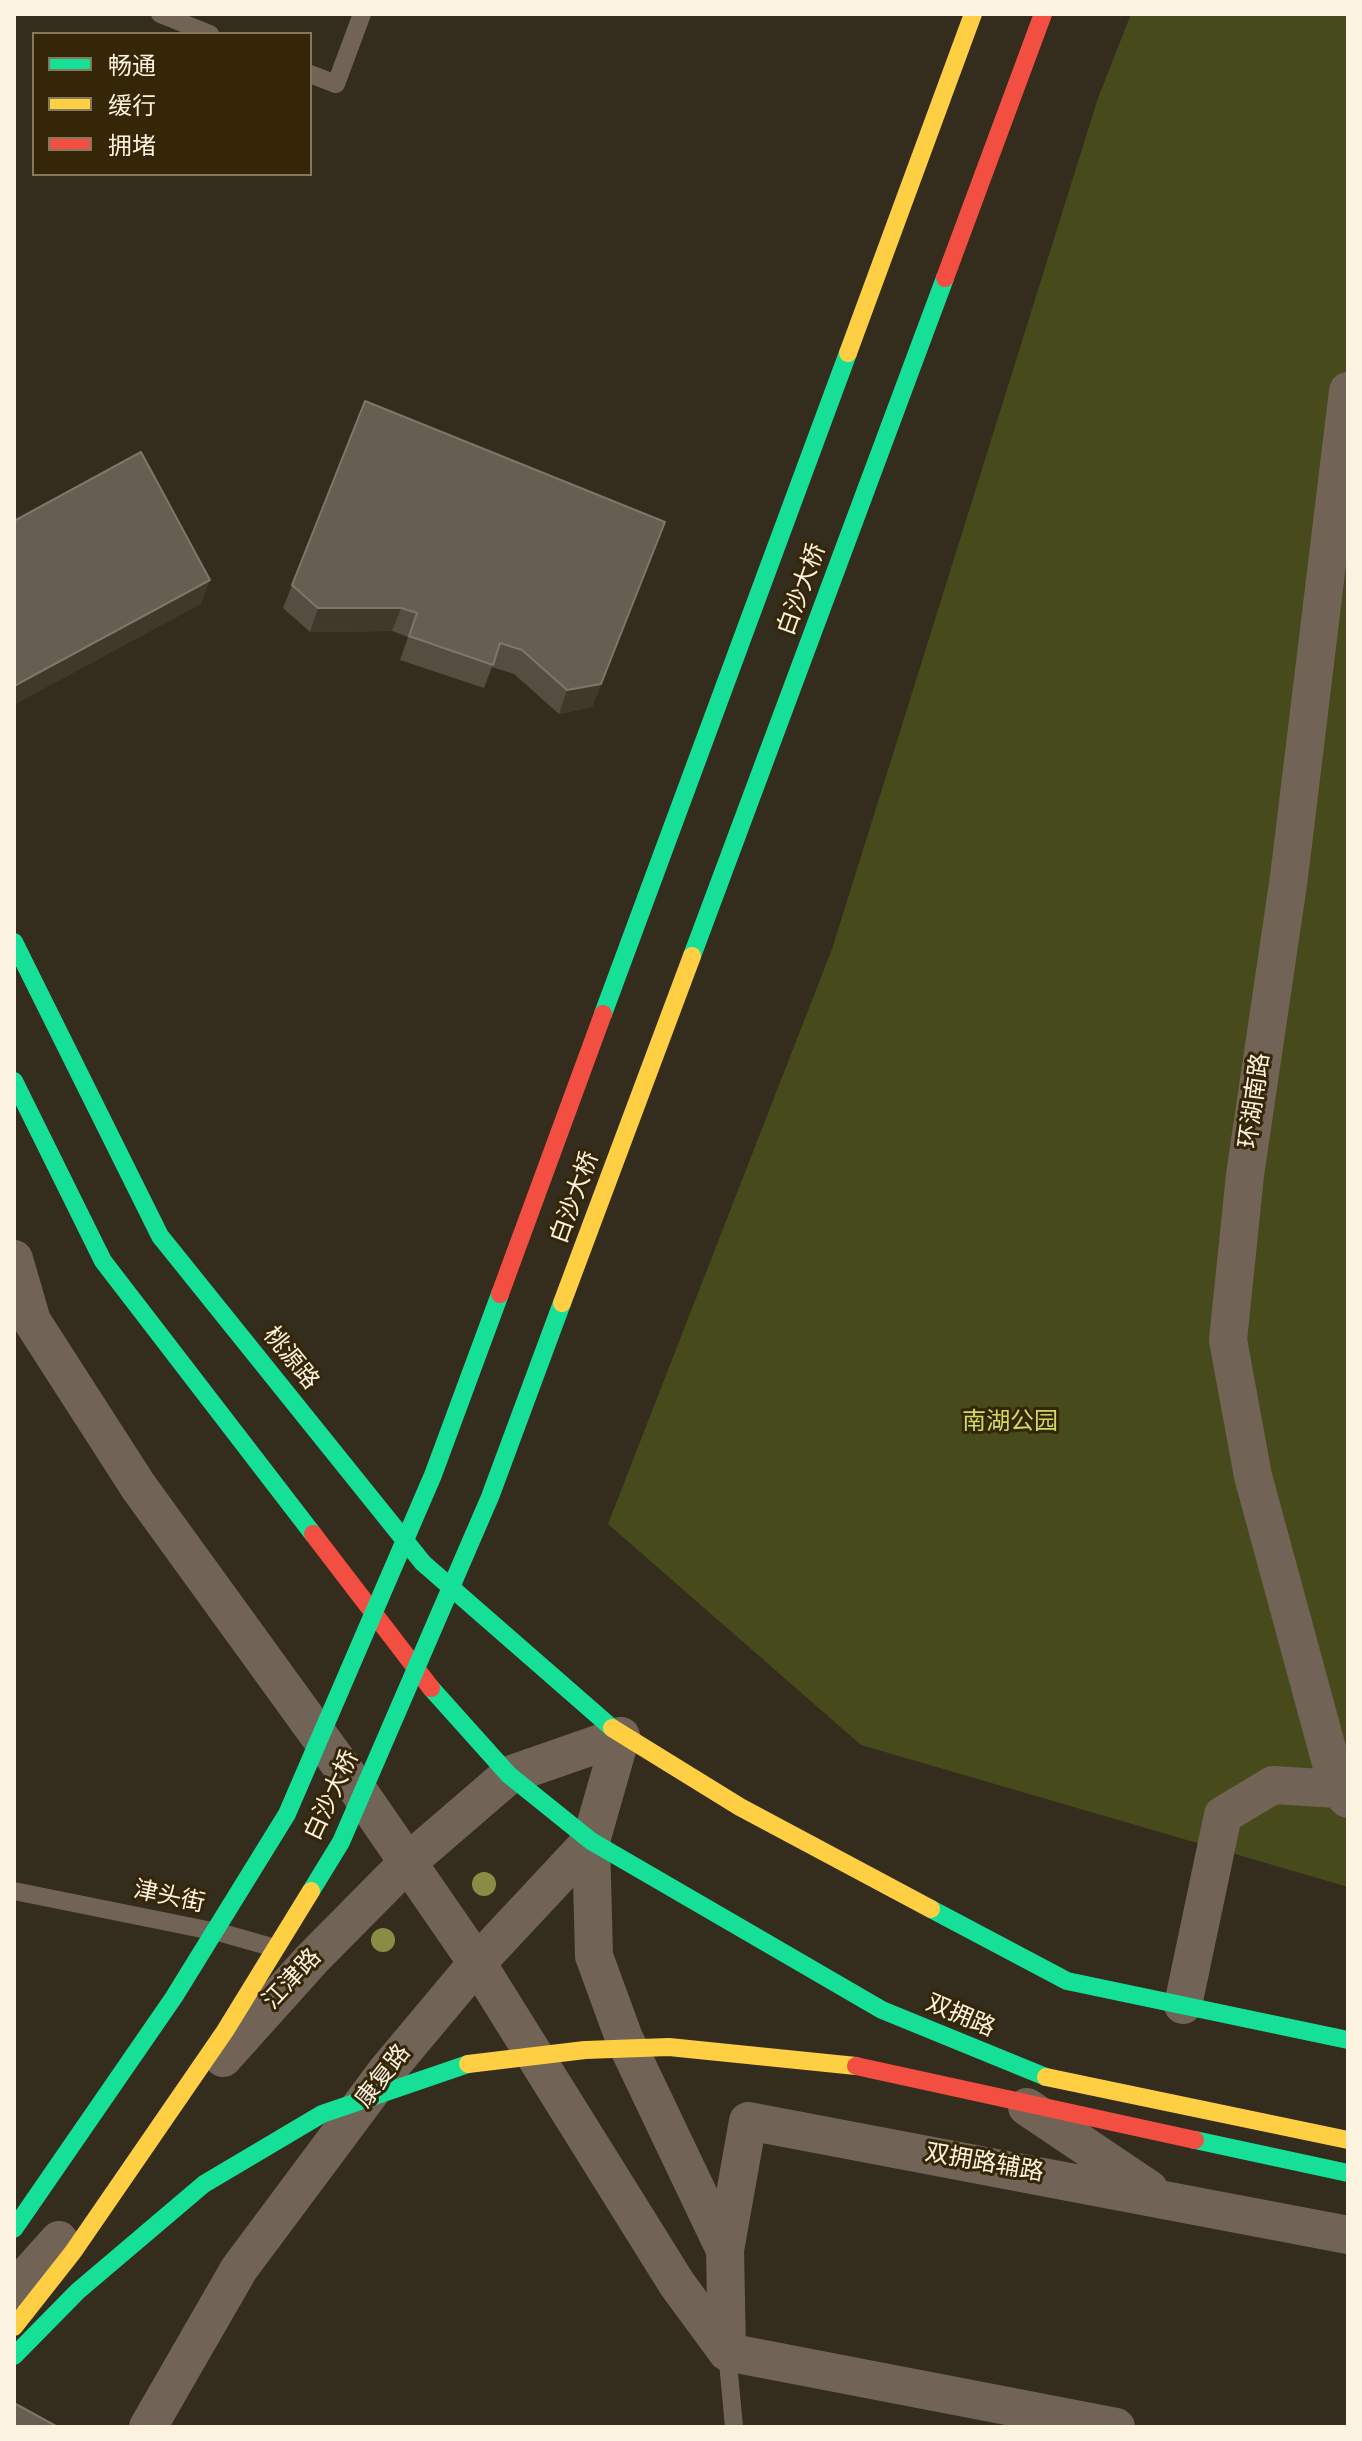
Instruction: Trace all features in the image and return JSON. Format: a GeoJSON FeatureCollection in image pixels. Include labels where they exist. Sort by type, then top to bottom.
{"type":"FeatureCollection","features":[{"type":"Feature","properties":{"kind":"main road","name":"白沙大桥"},"geometry":{"type":"LineString","coordinates":[[14,2229],[174,1997],[287,1814],[379,1602],[439,1461],[973,14]]}},
{"type":"Feature","properties":{"kind":"main road","name":"白沙大桥"},"geometry":{"type":"LineString","coordinates":[[14,2327],[73,2252],[225,2031],[341,1842],[490,1497],[1043,14]]}},
{"type":"Feature","properties":{"kind":"main road","name":"桃源路"},"geometry":{"type":"LineString","coordinates":[[14,942],[160,1236],[423,1563],[621,1736]]}},
{"type":"Feature","properties":{"kind":"main road"},"geometry":{"type":"LineString","coordinates":[[14,1081],[103,1261],[435,1694],[509,1775],[591,1841]]}},
{"type":"Feature","properties":{"kind":"main road"},"geometry":{"type":"LineString","coordinates":[[621,1736],[740,1807],[1067,1981],[1348,2040]]}},
{"type":"Feature","properties":{"kind":"main road","name":"双拥路"},"geometry":{"type":"LineString","coordinates":[[591,1841],[882,2010],[1036,2075],[1348,2140]]}},
{"type":"Feature","properties":{"kind":"main road"},"geometry":{"type":"LineString","coordinates":[[14,2356],[78,2291],[204,2184],[322,2114],[462,2065],[585,2050],[669,2047],[851,2065],[1348,2173]]}},
{"type":"Feature","properties":{"kind":"street","name":"环湖南路"},"geometry":{"type":"LineString","coordinates":[[1343,1794],[1253,1476],[1228,1340],[1245,1175],[1289,877],[1348,391]]}},
{"type":"Feature","properties":{"kind":"street"},"geometry":{"type":"LineString","coordinates":[[14,1259],[32,1321],[138,1486],[477,1963],[677,2284],[727,2352],[1116,2427]]}},
{"type":"Feature","properties":{"kind":"street","name":"江津路"},"geometry":{"type":"LineString","coordinates":[[14,2290],[312,1959],[408,1862],[509,1775],[621,1736]]}},
{"type":"Feature","properties":{"kind":"street","name":"康复路"},"geometry":{"type":"LineString","coordinates":[[148,2427],[239,2269],[385,2073],[477,1963],[591,1841],[621,1736]]}},
{"type":"Feature","properties":{"kind":"street"},"geometry":{"type":"LineString","coordinates":[[1183,2005],[1223,1815],[1273,1785],[1343,1794]]}},
{"type":"Feature","properties":{"kind":"street"},"geometry":{"type":"LineString","coordinates":[[591,1841],[594,1956],[624,2038],[725,2250],[727,2352]]}},
{"type":"Feature","properties":{"kind":"street"},"geometry":{"type":"LineString","coordinates":[[882,2010],[1161,2197]]}},
{"type":"Feature","properties":{"kind":"street","name":"双拥路辅路"},"geometry":{"type":"LineString","coordinates":[[725,2250],[748,2121],[1161,2197],[1348,2235]]}},
{"type":"Feature","properties":{"kind":"lane"},"geometry":{"type":"LineString","coordinates":[[160,14],[205,32]]}},
{"type":"Feature","properties":{"kind":"lane"},"geometry":{"type":"LineString","coordinates":[[312,75],[336,84],[362,14]]}},
{"type":"Feature","properties":{"kind":"lane","name":"津头街"},"geometry":{"type":"LineString","coordinates":[[14,1891],[222,1933],[312,1959]]}},
{"type":"Feature","properties":{"kind":"lane"},"geometry":{"type":"LineString","coordinates":[[727,2352],[734,2427]]}},
{"type":"Feature","properties":{"kind":"green space","name":"南湖公园"},"geometry":{"type":"Polygon","coordinates":[[[1131,14],[1348,14],[1348,1887],[861,1745],[608,1524],[832,949],[1098,98],[1131,14]]]}},
{"type":"Feature","properties":{"kind":"building"},"geometry":{"type":"Polygon","coordinates":[[[365,401],[665,522],[601,684],[567,690],[522,650],[500,643],[493,665],[409,636],[417,613],[401,608],[318,608],[292,585],[365,401]]]}},
{"type":"Feature","properties":{"kind":"building"},"geometry":{"type":"Polygon","coordinates":[[[141,452],[210,580],[14,686],[14,521],[141,452]]]}},
{"type":"Feature","properties":{"kind":"building"},"geometry":{"type":"Polygon","coordinates":[[[14,2403],[56,2426],[14,2427],[14,2403]]]}},
{"type":"Feature","properties":{"kind":"traffic: fast"},"geometry":{"type":"LineString","coordinates":[[692,956],[945,278]]}},
{"type":"Feature","properties":{"kind":"traffic: fast"},"geometry":{"type":"LineString","coordinates":[[603,1014],[848,353]]}},
{"type":"Feature","properties":{"kind":"traffic: fast"},"geometry":{"type":"LineString","coordinates":[[14,942],[160,1236],[423,1563],[612,1728]]}},
{"type":"Feature","properties":{"kind":"traffic: fast"},"geometry":{"type":"LineString","coordinates":[[14,1081],[103,1261],[313,1534]]}},
{"type":"Feature","properties":{"kind":"traffic: fast"},"geometry":{"type":"LineString","coordinates":[[14,2229],[174,1997],[287,1814],[433,1475],[500,1294]]}},
{"type":"Feature","properties":{"kind":"traffic: fast"},"geometry":{"type":"LineString","coordinates":[[311,1891],[341,1842],[490,1497],[562,1303]]}},
{"type":"Feature","properties":{"kind":"traffic: fast"},"geometry":{"type":"LineString","coordinates":[[431,1688],[509,1775],[591,1841],[882,2010],[1046,2077]]}},
{"type":"Feature","properties":{"kind":"traffic: fast"},"geometry":{"type":"LineString","coordinates":[[931,1909],[1067,1981],[1348,2040]]}},
{"type":"Feature","properties":{"kind":"traffic: fast"},"geometry":{"type":"LineString","coordinates":[[14,2356],[78,2291],[204,2184],[322,2114],[468,2064]]}},
{"type":"Feature","properties":{"kind":"traffic: fast"},"geometry":{"type":"LineString","coordinates":[[1195,2140],[1348,2173]]}},
{"type":"Feature","properties":{"kind":"traffic: slow"},"geometry":{"type":"LineString","coordinates":[[848,353],[973,14]]}},
{"type":"Feature","properties":{"kind":"traffic: slow"},"geometry":{"type":"LineString","coordinates":[[562,1303],[692,956]]}},
{"type":"Feature","properties":{"kind":"traffic: slow"},"geometry":{"type":"LineString","coordinates":[[612,1728],[740,1807],[931,1909]]}},
{"type":"Feature","properties":{"kind":"traffic: slow"},"geometry":{"type":"LineString","coordinates":[[14,2327],[73,2252],[225,2031],[311,1891]]}},
{"type":"Feature","properties":{"kind":"traffic: slow"},"geometry":{"type":"LineString","coordinates":[[468,2064],[585,2050],[669,2047],[856,2066]]}},
{"type":"Feature","properties":{"kind":"traffic: slow"},"geometry":{"type":"LineString","coordinates":[[1046,2077],[1348,2140]]}},
{"type":"Feature","properties":{"kind":"traffic: jam"},"geometry":{"type":"LineString","coordinates":[[945,278],[1043,14]]}},
{"type":"Feature","properties":{"kind":"traffic: jam"},"geometry":{"type":"LineString","coordinates":[[500,1294],[603,1014]]}},
{"type":"Feature","properties":{"kind":"traffic: jam"},"geometry":{"type":"LineString","coordinates":[[313,1534],[431,1688]]}},
{"type":"Feature","properties":{"kind":"traffic: jam"},"geometry":{"type":"LineString","coordinates":[[856,2066],[1195,2140]]}}]}
